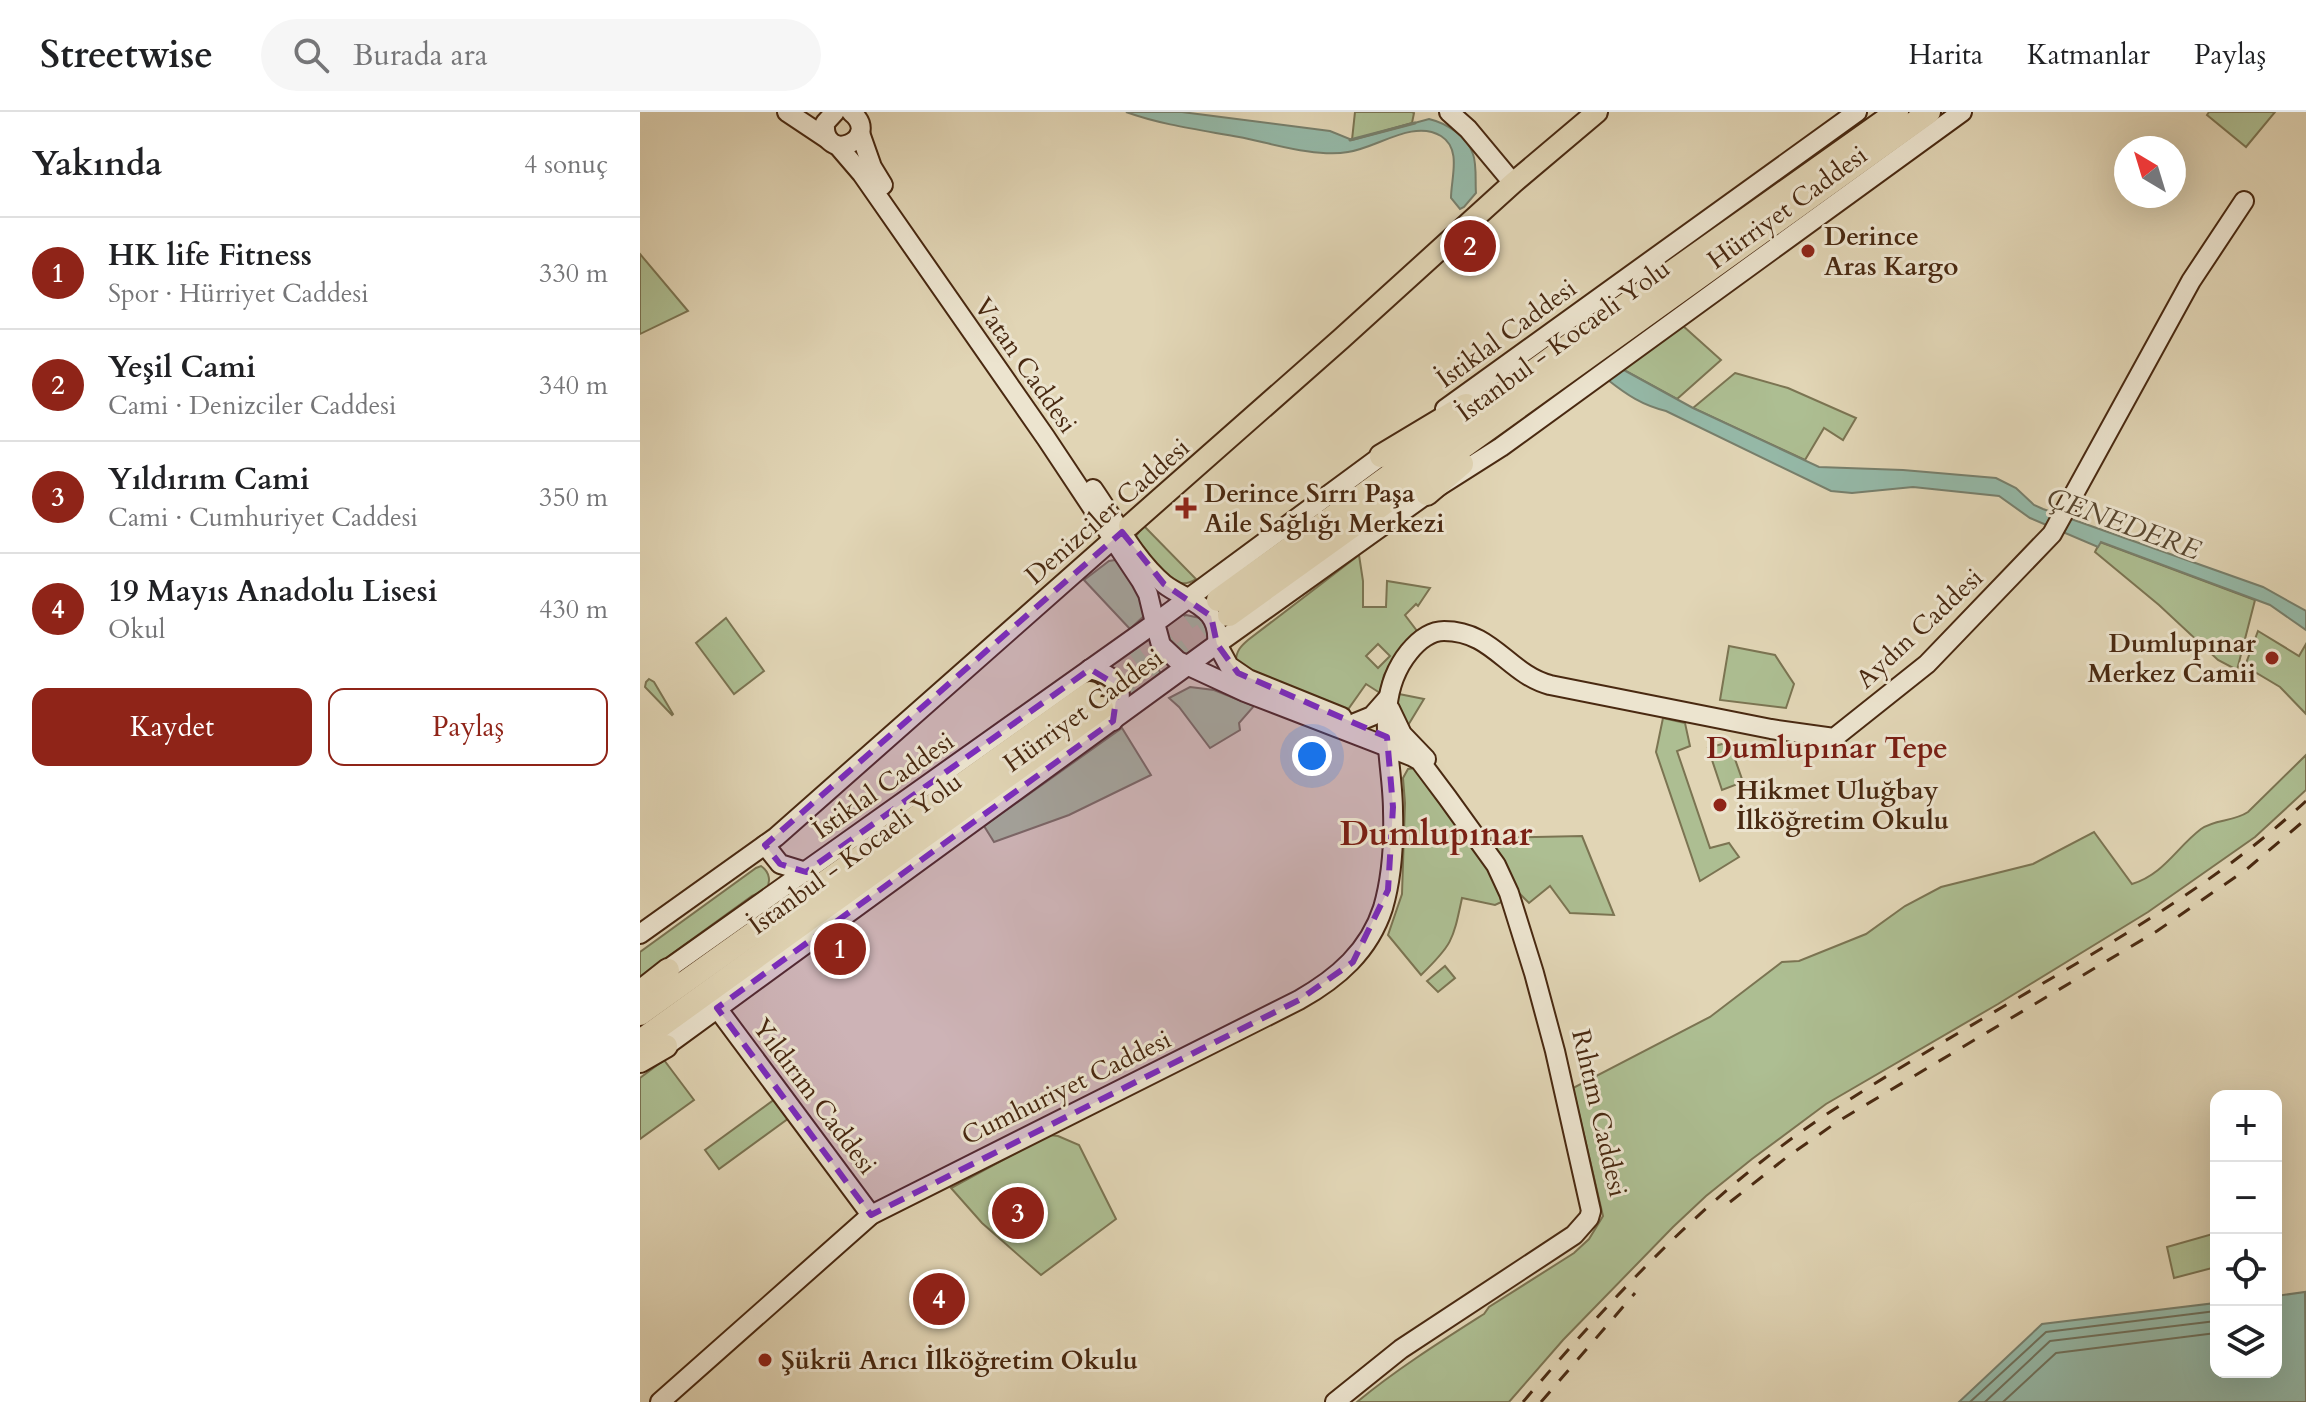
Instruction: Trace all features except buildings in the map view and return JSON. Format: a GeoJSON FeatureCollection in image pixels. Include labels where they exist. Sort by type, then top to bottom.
{"type":"FeatureCollection","features":[{"type":"Feature","properties":{"kind":"highway"},"geometry":{"type":"LineString","coordinates":[[1427,494],[1596,338],[1897,112]]}},
{"type":"Feature","properties":{"kind":"highway","name":"İstanbul - Kocaeli Yolu"},"geometry":{"type":"LineString","coordinates":[[1224,608],[1596,338],[1929,112]]}},
{"type":"Feature","properties":{"kind":"highway"},"geometry":{"type":"LineString","coordinates":[[1381,456],[1596,338]]}},
{"type":"Feature","properties":{"kind":"highway"},"geometry":{"type":"LineString","coordinates":[[640,1014],[1102,707]]}},
{"type":"Feature","properties":{"kind":"highway","name":"İstanbul - Kocaeli Yolu"},"geometry":{"type":"LineString","coordinates":[[640,1041],[1102,707]]}},
{"type":"Feature","properties":{"kind":"highway"},"geometry":{"type":"LineString","coordinates":[[640,990],[668,970]]}},
{"type":"Feature","properties":{"kind":"highway"},"geometry":{"type":"LineString","coordinates":[[640,1063],[666,1046]]}},
{"type":"Feature","properties":{"kind":"main road","name":"Vatan Caddesi"},"geometry":{"type":"LineString","coordinates":[[787,112],[834,143],[862,174],[1037,426],[1156,576],[1211,616],[1218,633],[1217,644]]}},
{"type":"Feature","properties":{"kind":"main road"},"geometry":{"type":"LineString","coordinates":[[835,112],[828,118],[824,129],[834,143],[844,146],[854,142],[869,112]]}},
{"type":"Feature","properties":{"kind":"main road","name":"Vatan Caddesi"},"geometry":{"type":"LineString","coordinates":[[851,112],[858,120],[872,167],[881,182],[1121,533],[1148,594],[1161,645],[1178,661],[1189,665]]}},
{"type":"Feature","properties":{"kind":"main road"},"geometry":{"type":"LineString","coordinates":[[1449,112],[1468,129],[1513,183]]}},
{"type":"Feature","properties":{"kind":"main road","name":"Denizciler Caddesi"},"geometry":{"type":"LineString","coordinates":[[640,934],[765,845],[1597,112]]}},
{"type":"Feature","properties":{"kind":"main road","name":"İstiklal Caddesi"},"geometry":{"type":"LineString","coordinates":[[1186,598],[1857,112]]}},
{"type":"Feature","properties":{"kind":"main road","name":"Hürriyet Caddesi"},"geometry":{"type":"LineString","coordinates":[[1359,731],[1248,679],[1229,666],[1217,644],[1427,494],[1501,447],[1962,112]]}},
{"type":"Feature","properties":{"kind":"main road","name":"Aydın Caddesi"},"geometry":{"type":"LineString","coordinates":[[1387,699],[1395,673],[1420,640],[1435,632],[1455,632],[1469,634],[1489,644],[1539,682],[1771,729],[1834,738],[1927,664],[2052,534],[2191,281],[2244,201]]}},
{"type":"Feature","properties":{"kind":"main road"},"geometry":{"type":"LineString","coordinates":[[1155,623],[1186,598]]}},
{"type":"Feature","properties":{"kind":"main road","name":"İstiklal Caddesi"},"geometry":{"type":"LineString","coordinates":[[668,970],[1155,623]]}},
{"type":"Feature","properties":{"kind":"main road"},"geometry":{"type":"LineString","coordinates":[[1189,665],[1217,644]]}},
{"type":"Feature","properties":{"kind":"main road","name":"Hürriyet Caddesi"},"geometry":{"type":"LineString","coordinates":[[666,1046],[1102,707],[1189,665],[1245,692],[1359,731],[1415,755]]}},
{"type":"Feature","properties":{"kind":"main road"},"geometry":{"type":"LineString","coordinates":[[1090,669],[1110,677],[1118,686],[1121,699],[1102,707]]}},
{"type":"Feature","properties":{"kind":"main road"},"geometry":{"type":"LineString","coordinates":[[1387,699],[1415,755],[1398,760],[1389,771],[1359,731],[1387,699]]}},
{"type":"Feature","properties":{"kind":"main road","name":"Cumhuriyet Caddesi"},"geometry":{"type":"LineString","coordinates":[[660,1402],[871,1215],[1275,1012],[1320,988],[1353,962],[1370,938],[1388,890],[1393,807],[1387,699]]}},
{"type":"Feature","properties":{"kind":"main road","name":"Rıhtım Caddesi"},"geometry":{"type":"LineString","coordinates":[[1335,1402],[1401,1349],[1563,1244],[1582,1227],[1591,1211],[1555,1051],[1509,893],[1496,865],[1415,755]]}},
{"type":"Feature","properties":{"kind":"main road","name":"Rıhtım Caddesi"},"geometry":{"type":"LineString","coordinates":[[1349,1402],[1404,1357],[1580,1240],[1592,1226],[1597,1212],[1559,1049],[1513,887],[1499,860],[1424,756],[1415,755]]}},
{"type":"Feature","properties":{"kind":"main road"},"geometry":{"type":"LineString","coordinates":[[765,845],[780,864],[782,872],[777,892]]}},
{"type":"Feature","properties":{"kind":"main road"},"geometry":{"type":"LineString","coordinates":[[780,864],[806,872]]}},
{"type":"Feature","properties":{"kind":"main road","name":"Yıldırım Caddesi"},"geometry":{"type":"LineString","coordinates":[[717,1008],[871,1215]]}},
{"type":"Feature","properties":{"kind":"highlighted area"},"geometry":{"type":"Polygon","coordinates":[[[1122,532],[1164,584],[1211,616],[1217,644],[1238,673],[1387,737],[1393,807],[1388,890],[1353,962],[1299,1000],[871,1215],[717,1008],[1113,721],[1118,686],[1090,669],[806,872],[780,864],[765,845],[1122,532]]]}},
{"type":"Feature","properties":{"kind":"shaded area"},"geometry":{"type":"Polygon","coordinates":[[[1355,112],[1414,113],[1412,123],[1352,140],[1355,112]]]}},
{"type":"Feature","properties":{"kind":"shaded area"},"geometry":{"type":"Polygon","coordinates":[[[2209,112],[2275,112],[2246,147],[2207,115],[2209,112]]]}},
{"type":"Feature","properties":{"kind":"shaded area"},"geometry":{"type":"Polygon","coordinates":[[[640,254],[688,311],[640,334],[640,254]]]}},
{"type":"Feature","properties":{"kind":"shaded area"},"geometry":{"type":"Polygon","coordinates":[[[1682,325],[1721,360],[1677,399],[1622,369],[1682,325]]]}},
{"type":"Feature","properties":{"kind":"shaded area"},"geometry":{"type":"Polygon","coordinates":[[[1735,373],[1788,388],[1856,418],[1843,440],[1824,428],[1805,460],[1693,408],[1735,373]]]}},
{"type":"Feature","properties":{"kind":"shaded area"},"geometry":{"type":"Polygon","coordinates":[[[1144,526],[1196,579],[1177,583],[1161,571],[1136,536],[1144,526]]]}},
{"type":"Feature","properties":{"kind":"shaded area"},"geometry":{"type":"Polygon","coordinates":[[[2100,542],[2255,600],[2237,670],[2218,660],[2159,605],[2095,552],[2100,542]]]}},
{"type":"Feature","properties":{"kind":"shaded area"},"geometry":{"type":"Polygon","coordinates":[[[1359,555],[1363,607],[1386,607],[1387,581],[1430,588],[1418,606],[1416,604],[1405,615],[1417,631],[1384,675],[1380,693],[1366,684],[1349,708],[1340,710],[1260,677],[1236,661],[1239,649],[1359,555]],[[1378,644],[1366,656],[1378,668],[1390,656],[1378,644]]]}},
{"type":"Feature","properties":{"kind":"shaded area"},"geometry":{"type":"Polygon","coordinates":[[[1115,560],[1140,591],[1145,615],[1130,629],[1084,580],[1109,561],[1115,560]]]}},
{"type":"Feature","properties":{"kind":"shaded area"},"geometry":{"type":"Polygon","coordinates":[[[1186,615],[1200,618],[1208,637],[1199,651],[1185,655],[1167,639],[1172,624],[1186,615]]]}},
{"type":"Feature","properties":{"kind":"shaded area"},"geometry":{"type":"Polygon","coordinates":[[[726,618],[764,671],[734,694],[696,643],[726,618]]]}},
{"type":"Feature","properties":{"kind":"shaded area"},"geometry":{"type":"Polygon","coordinates":[[[2258,631],[2299,656],[2306,644],[2306,714],[2280,687],[2245,666],[2258,631]]]}},
{"type":"Feature","properties":{"kind":"shaded area"},"geometry":{"type":"Polygon","coordinates":[[[1141,645],[1163,676],[1128,704],[1104,671],[1141,645]]]}},
{"type":"Feature","properties":{"kind":"shaded area"},"geometry":{"type":"Polygon","coordinates":[[[1729,646],[1775,655],[1794,684],[1786,708],[1720,700],[1729,646]]]}},
{"type":"Feature","properties":{"kind":"shaded area"},"geometry":{"type":"Polygon","coordinates":[[[649,679],[654,682],[672,715],[645,687],[649,679]]]}},
{"type":"Feature","properties":{"kind":"shaded area"},"geometry":{"type":"Polygon","coordinates":[[[1190,687],[1214,690],[1254,706],[1239,723],[1240,730],[1210,748],[1169,698],[1190,687]]]}},
{"type":"Feature","properties":{"kind":"shaded area"},"geometry":{"type":"Polygon","coordinates":[[[1399,694],[1424,699],[1407,727],[1396,707],[1399,694]]]}},
{"type":"Feature","properties":{"kind":"shaded area"},"geometry":{"type":"Polygon","coordinates":[[[1663,718],[1685,723],[1690,746],[1677,751],[1710,848],[1729,843],[1739,857],[1700,881],[1656,752],[1663,718]]]}},
{"type":"Feature","properties":{"kind":"shaded area"},"geometry":{"type":"Polygon","coordinates":[[[1122,728],[1151,775],[1069,815],[994,842],[984,826],[1122,728]]]}},
{"type":"Feature","properties":{"kind":"shaded area"},"geometry":{"type":"Polygon","coordinates":[[[1729,742],[1743,782],[1722,790],[1708,748],[1729,742]]]}},
{"type":"Feature","properties":{"kind":"shaded area"},"geometry":{"type":"Polygon","coordinates":[[[2306,755],[2306,790],[2255,837],[2148,912],[1826,1104],[1706,1196],[1563,1340],[1509,1402],[1357,1402],[1403,1367],[1484,1314],[1489,1307],[1574,1253],[1589,1239],[1603,1216],[1573,1088],[1710,1017],[1782,962],[1799,961],[1866,934],[1905,906],[1941,887],[2033,864],[2094,832],[2132,884],[2143,880],[2201,829],[2248,812],[2306,755]]]}},
{"type":"Feature","properties":{"kind":"shaded area"},"geometry":{"type":"Polygon","coordinates":[[[1416,768],[1510,898],[1495,905],[1462,898],[1450,941],[1421,975],[1388,935],[1402,894],[1403,778],[1408,769],[1416,768]]]}},
{"type":"Feature","properties":{"kind":"shaded area"},"geometry":{"type":"Polygon","coordinates":[[[1582,836],[1614,915],[1570,913],[1550,886],[1529,903],[1513,887],[1483,838],[1582,836]]]}},
{"type":"Feature","properties":{"kind":"shaded area"},"geometry":{"type":"Polygon","coordinates":[[[761,866],[769,877],[766,890],[752,896],[640,977],[640,952],[761,866]]]}},
{"type":"Feature","properties":{"kind":"shaded area"},"geometry":{"type":"Polygon","coordinates":[[[1445,966],[1455,978],[1438,992],[1427,981],[1445,966]]]}},
{"type":"Feature","properties":{"kind":"shaded area"},"geometry":{"type":"Polygon","coordinates":[[[664,1060],[694,1100],[640,1139],[640,1078],[664,1060]]]}},
{"type":"Feature","properties":{"kind":"shaded area"},"geometry":{"type":"Polygon","coordinates":[[[775,1099],[789,1118],[719,1169],[705,1150],[775,1099]]]}},
{"type":"Feature","properties":{"kind":"shaded area"},"geometry":{"type":"Polygon","coordinates":[[[1049,1135],[1079,1145],[1116,1219],[1041,1275],[982,1223],[951,1188],[1049,1135]]]}},
{"type":"Feature","properties":{"kind":"shaded area"},"geometry":{"type":"Polygon","coordinates":[[[2210,1235],[2210,1269],[2174,1278],[2167,1247],[2210,1235]]]}},
{"type":"Feature","properties":{"kind":"water"},"geometry":{"type":"Polygon","coordinates":[[[1126,112],[1182,112],[1330,131],[1352,140],[1429,119],[1455,131],[1470,147],[1475,163],[1476,193],[1460,209],[1451,198],[1454,164],[1451,148],[1441,136],[1430,132],[1407,133],[1348,152],[1322,153],[1182,127],[1126,112]]]}},
{"type":"Feature","properties":{"kind":"water"},"geometry":{"type":"Polygon","coordinates":[[[1622,369],[1693,408],[1819,467],[1996,478],[2016,488],[2043,509],[2263,587],[2306,611],[2306,630],[2270,605],[2101,542],[2098,547],[2030,518],[1999,496],[1913,487],[1852,493],[1831,491],[1635,399],[1608,380],[1622,369]]]}},
{"type":"Feature","properties":{"kind":"water"},"geometry":{"type":"Polygon","coordinates":[[[2305,1292],[2306,1402],[1959,1402],[2042,1324],[2210,1304],[2210,1378],[2282,1378],[2282,1295],[2305,1292]]]}},
{"type":"Feature","properties":{"kind":"waterway","name":"ÇENEDERE"},"geometry":{"type":"LineString","coordinates":[[1350,140],[1415,123]]}},
{"type":"Feature","properties":{"kind":"tunnel"},"geometry":{"type":"LineString","coordinates":[[1090,693],[1218,600]]}},
{"type":"Feature","properties":{"kind":"tunnel"},"geometry":{"type":"LineString","coordinates":[[1106,705],[1229,615]]}},
{"type":"Feature","properties":{"kind":"railway"},"geometry":{"type":"LineString","coordinates":[[1523,1402],[1593,1322],[1666,1246],[1786,1142],[1890,1074],[2165,909],[2252,847],[2306,801]]}},
{"type":"Feature","properties":{"kind":"railway"},"geometry":{"type":"LineString","coordinates":[[1730,1202],[1837,1122],[2157,931],[2247,869],[2306,819]]}},
{"type":"Feature","properties":{"kind":"railway"},"geometry":{"type":"LineString","coordinates":[[1541,1402],[1635,1293]]}},
{"type":"Feature","properties":{"kind":"place","name":"Yeşil Cami"},"geometry":{"type":"Point","coordinates":[1470,246]}},
{"type":"Feature","properties":{"kind":"place","name":"Derince Aras Kargo"},"geometry":{"type":"Point","coordinates":[1808,251]}},
{"type":"Feature","properties":{"kind":"place","name":"Derince Sırrı Paşa Aile Sağlığı Merkezi"},"geometry":{"type":"Point","coordinates":[1186,508]}},
{"type":"Feature","properties":{"kind":"place","name":"Dumlupınar Merkez Camii"},"geometry":{"type":"Point","coordinates":[2272,658]}},
{"type":"Feature","properties":{"kind":"place","name":"Hikmet Uluğbay İlköğretim Okulu"},"geometry":{"type":"Point","coordinates":[1720,805]}},
{"type":"Feature","properties":{"kind":"place","name":"HK life Fitness"},"geometry":{"type":"Point","coordinates":[840,949]}},
{"type":"Feature","properties":{"kind":"place","name":"Yıldırım Cami"},"geometry":{"type":"Point","coordinates":[1018,1213]}},
{"type":"Feature","properties":{"kind":"place","name":"19 Mayıs Anadolu Lisesi"},"geometry":{"type":"Point","coordinates":[939,1299]}},
{"type":"Feature","properties":{"kind":"place","name":"Şükrü Arıcı İlköğretim Okulu"},"geometry":{"type":"Point","coordinates":[765,1360]}},
{"type":"Feature","properties":{"kind":"district","name":"Dumlupınar Tepe"},"geometry":{"type":"Point","coordinates":[1827,748]}},
{"type":"Feature","properties":{"kind":"district","name":"Dumlupınar"},"geometry":{"type":"Point","coordinates":[1436,833]}}]}
